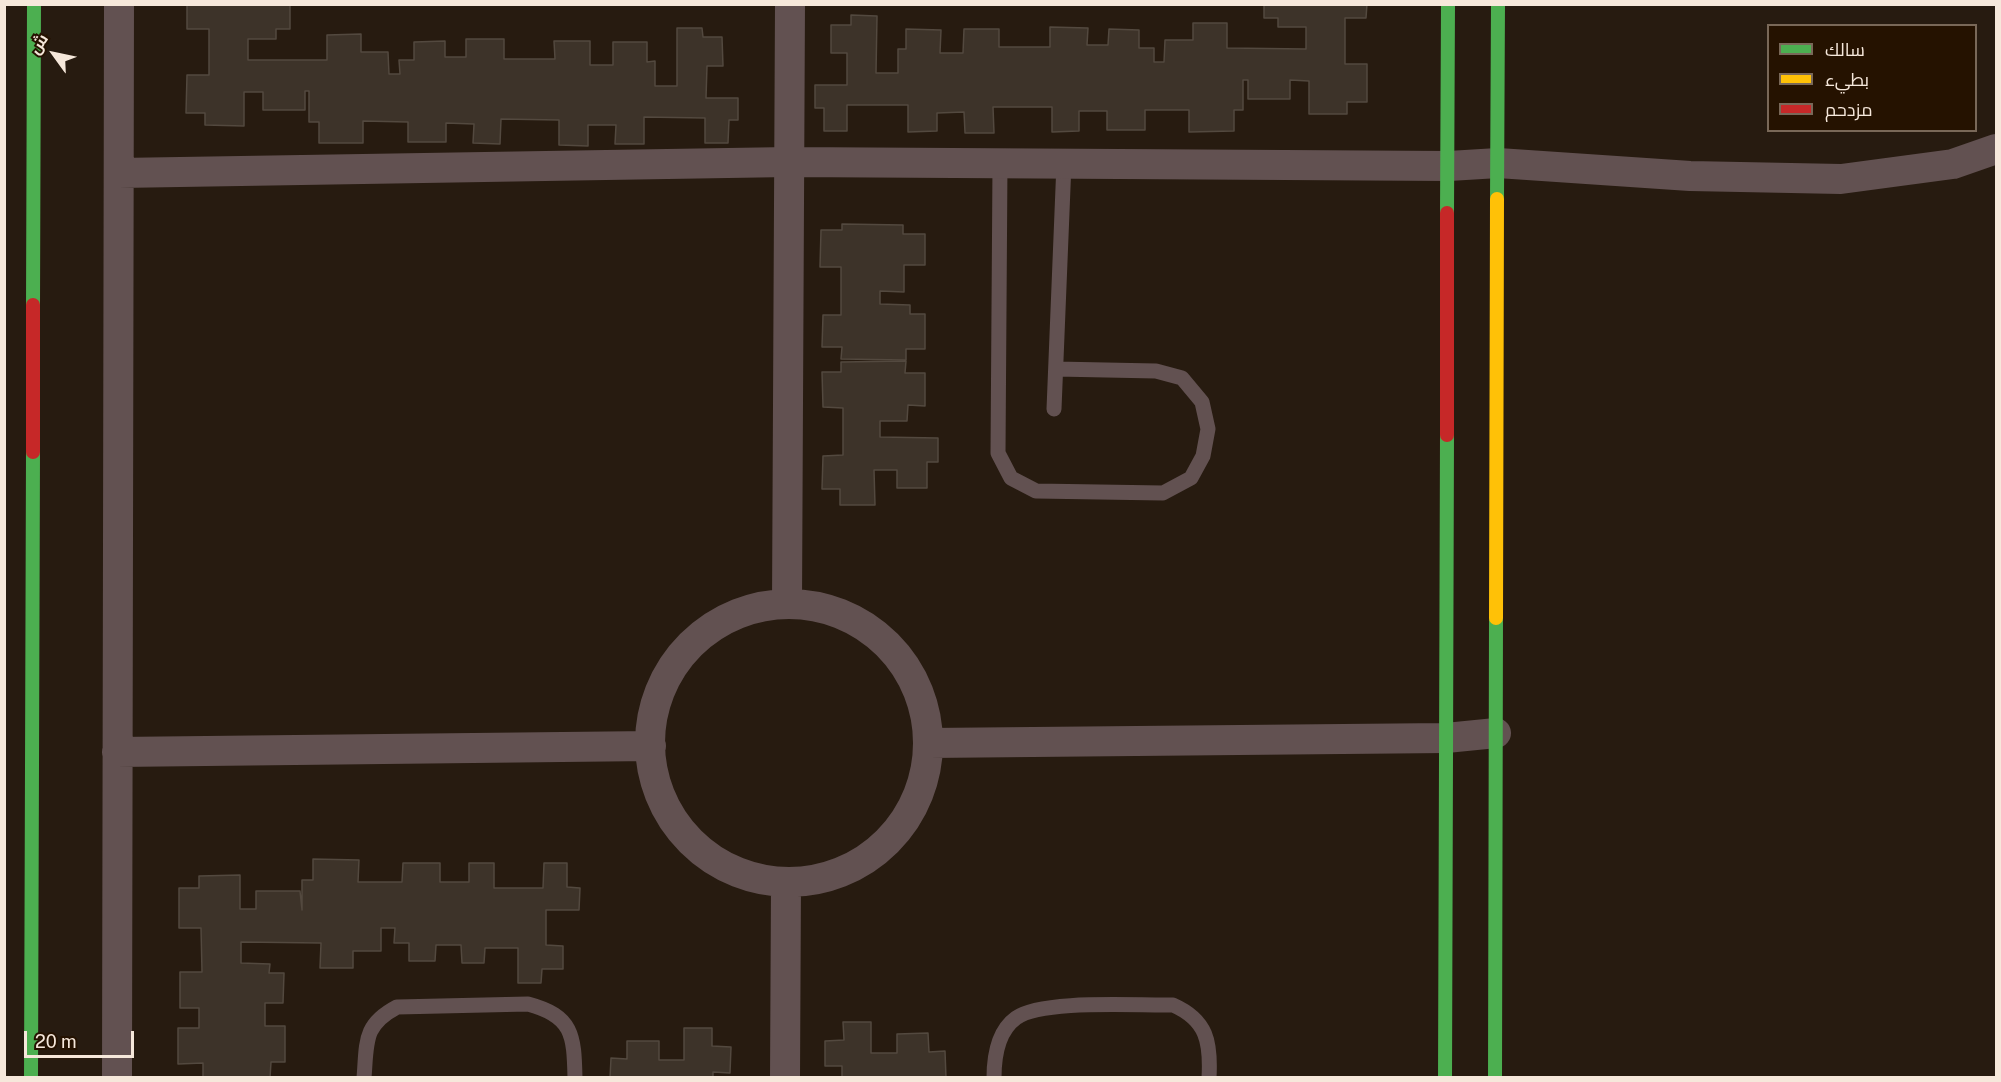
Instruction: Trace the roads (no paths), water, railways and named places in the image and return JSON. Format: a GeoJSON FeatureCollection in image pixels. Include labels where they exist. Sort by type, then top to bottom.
{"type":"FeatureCollection","features":[{"type":"Feature","properties":{"kind":"street"},"geometry":{"type":"LineString","coordinates":[[31,1077],[34,4]]}},
{"type":"Feature","properties":{"kind":"street"},"geometry":{"type":"LineString","coordinates":[[117,1077],[119,4]]}},
{"type":"Feature","properties":{"kind":"street"},"geometry":{"type":"LineString","coordinates":[[787,603],[790,4]]}},
{"type":"Feature","properties":{"kind":"street"},"geometry":{"type":"LineString","coordinates":[[1445,1077],[1448,4]]}},
{"type":"Feature","properties":{"kind":"street"},"geometry":{"type":"LineString","coordinates":[[1496,1077],[1498,4]]}},
{"type":"Feature","properties":{"kind":"street"},"geometry":{"type":"LineString","coordinates":[[119,173],[789,162],[1449,166],[1498,164],[1690,176],[1841,179],[1953,165],[1996,149]]}},
{"type":"Feature","properties":{"kind":"street"},"geometry":{"type":"LineString","coordinates":[[787,603],[831,609],[870,628],[902,660],[922,699],[929,743],[922,787],[901,827],[869,858],[829,877],[786,884],[738,874],[697,850],[667,812],[651,767],[651,719],[667,674],[699,636],[740,612],[787,603]]}},
{"type":"Feature","properties":{"kind":"street"},"geometry":{"type":"LineString","coordinates":[[929,743],[1446,738],[1496,733]]}},
{"type":"Feature","properties":{"kind":"street"},"geometry":{"type":"LineString","coordinates":[[117,752],[651,746]]}},
{"type":"Feature","properties":{"kind":"street"},"geometry":{"type":"LineString","coordinates":[[785,1077],[786,884]]}},
{"type":"Feature","properties":{"kind":"lane"},"geometry":{"type":"LineString","coordinates":[[999,163],[998,453],[1011,478],[1036,491],[1163,493],[1191,478],[1203,456],[1208,429],[1202,402],[1182,378],[1156,371],[1056,369]]}},
{"type":"Feature","properties":{"kind":"lane"},"geometry":{"type":"LineString","coordinates":[[1054,409],[1064,163]]}},
{"type":"Feature","properties":{"kind":"lane"},"geometry":{"type":"LineString","coordinates":[[364,1077],[368,1039],[379,1017],[397,1007],[528,1004],[548,1010],[565,1022],[574,1041],[575,1077]]}},
{"type":"Feature","properties":{"kind":"lane"},"geometry":{"type":"LineString","coordinates":[[994,1077],[994,1057],[1001,1038],[1015,1018],[1040,1008],[1173,1005],[1190,1012],[1207,1033],[1209,1077]]}}]}
